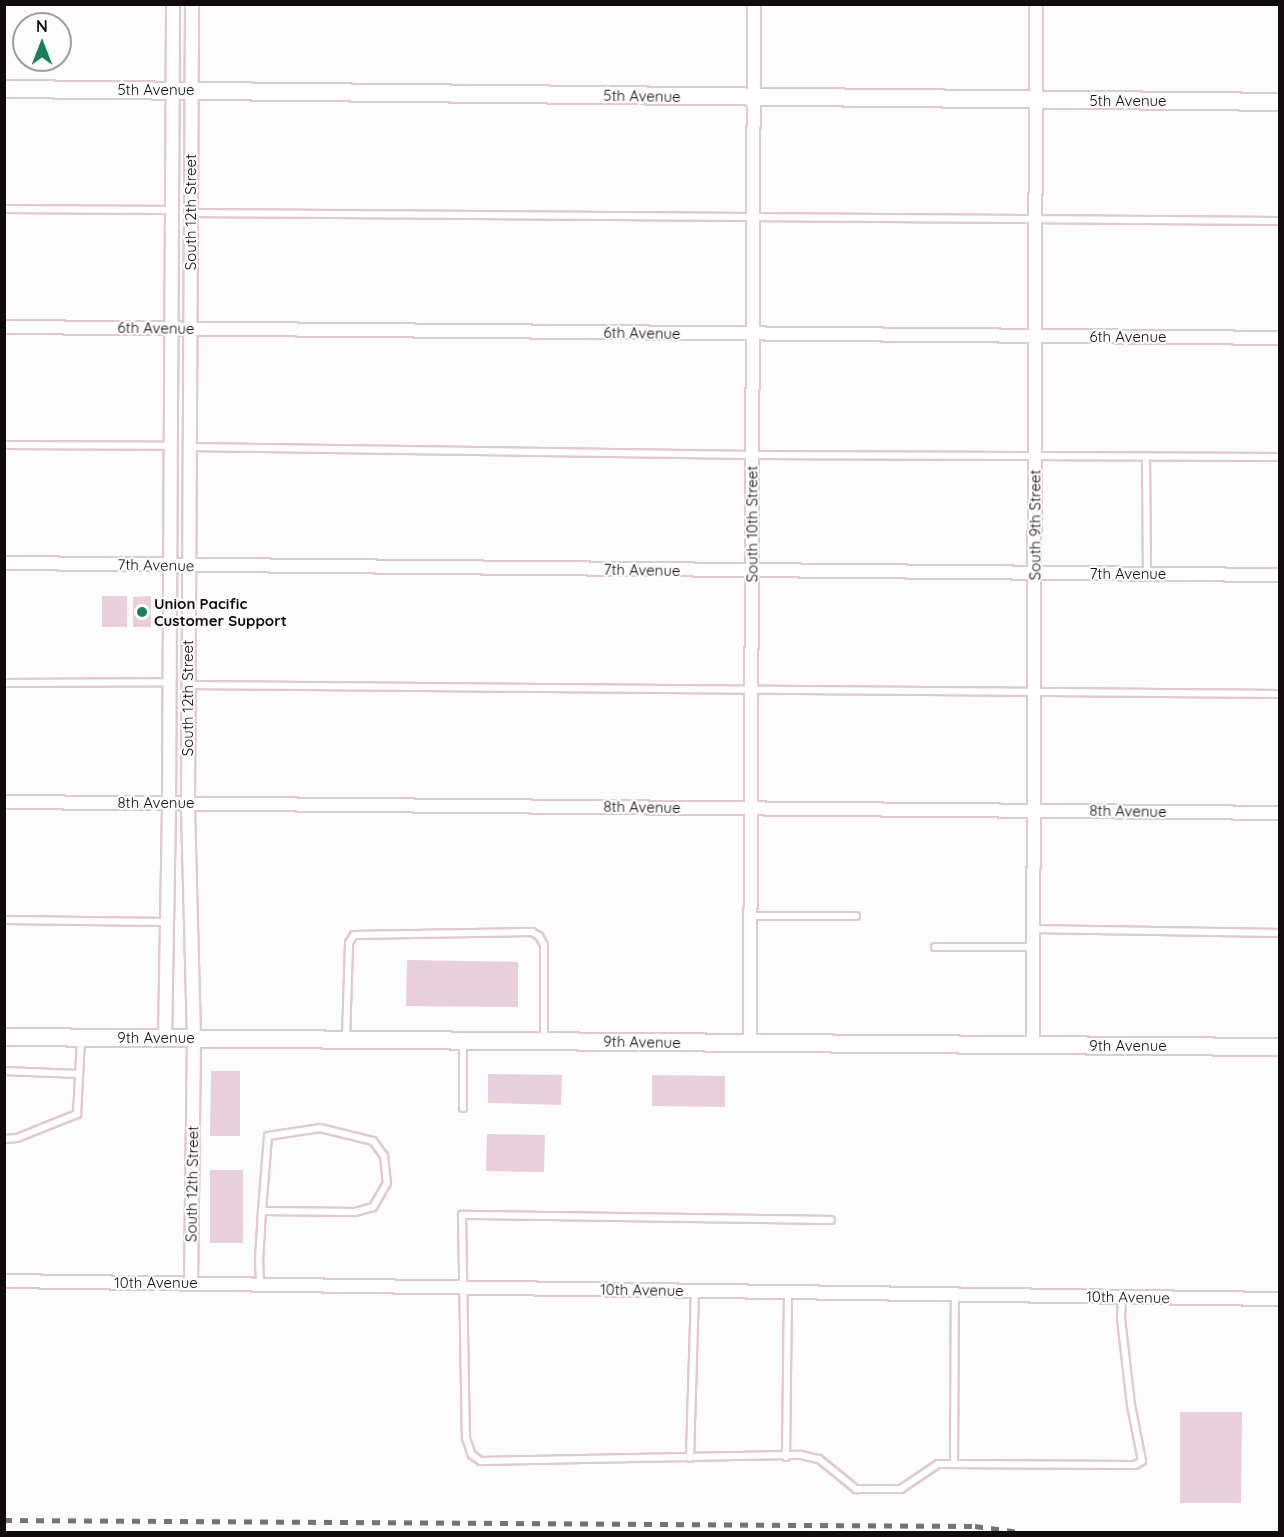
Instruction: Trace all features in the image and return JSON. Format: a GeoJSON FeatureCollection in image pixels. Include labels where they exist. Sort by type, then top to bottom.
{"type":"FeatureCollection","features":[{"type":"Feature","properties":{"kind":"main road","name":"5th Avenue"},"geometry":{"type":"LineString","coordinates":[[4,89],[1280,102]]}},
{"type":"Feature","properties":{"kind":"main road","name":"9th Avenue"},"geometry":{"type":"LineString","coordinates":[[4,1037],[1280,1047]]}},
{"type":"Feature","properties":{"kind":"street"},"geometry":{"type":"LineString","coordinates":[[172,90],[173,4]]}},
{"type":"Feature","properties":{"kind":"street","name":"South 12th Street"},"geometry":{"type":"LineString","coordinates":[[191,1283],[194,1038],[188,802],[188,685],[192,4]]}},
{"type":"Feature","properties":{"kind":"street","name":"South 10th Street"},"geometry":{"type":"LineString","coordinates":[[750,1043],[754,4]]}},
{"type":"Feature","properties":{"kind":"street","name":"South 9th Street"},"geometry":{"type":"LineString","coordinates":[[1033,1045],[1036,4]]}},
{"type":"Feature","properties":{"kind":"street","name":"South 12th Street"},"geometry":{"type":"LineString","coordinates":[[165,1039],[169,803],[168,566],[173,210],[172,90]]}},
{"type":"Feature","properties":{"kind":"street","name":"6th Avenue"},"geometry":{"type":"LineString","coordinates":[[4,327],[1280,338]]}},
{"type":"Feature","properties":{"kind":"street","name":"7th Avenue"},"geometry":{"type":"LineString","coordinates":[[4,563],[1280,575]]}},
{"type":"Feature","properties":{"kind":"street","name":"8th Avenue"},"geometry":{"type":"LineString","coordinates":[[4,802],[1280,813]]}},
{"type":"Feature","properties":{"kind":"street","name":"10th Avenue"},"geometry":{"type":"LineString","coordinates":[[4,1281],[1280,1299]]}},
{"type":"Feature","properties":{"kind":"lane"},"geometry":{"type":"LineString","coordinates":[[4,209],[173,210]]}},
{"type":"Feature","properties":{"kind":"lane"},"geometry":{"type":"LineString","coordinates":[[191,213],[1280,221]]}},
{"type":"Feature","properties":{"kind":"lane"},"geometry":{"type":"LineString","coordinates":[[4,445],[170,446]]}},
{"type":"Feature","properties":{"kind":"lane"},"geometry":{"type":"LineString","coordinates":[[190,447],[752,455],[1280,457]]}},
{"type":"Feature","properties":{"kind":"lane"},"geometry":{"type":"LineString","coordinates":[[1146,457],[1147,574]]}},
{"type":"Feature","properties":{"kind":"lane"},"geometry":{"type":"LineString","coordinates":[[4,683],[168,682]]}},
{"type":"Feature","properties":{"kind":"lane"},"geometry":{"type":"LineString","coordinates":[[188,685],[1034,693],[1280,693]]}},
{"type":"Feature","properties":{"kind":"lane"},"geometry":{"type":"LineString","coordinates":[[750,916],[856,916]]}},
{"type":"Feature","properties":{"kind":"lane"},"geometry":{"type":"LineString","coordinates":[[4,920],[167,922]]}},
{"type":"Feature","properties":{"kind":"lane"},"geometry":{"type":"LineString","coordinates":[[1032,929],[1280,933]]}},
{"type":"Feature","properties":{"kind":"lane"},"geometry":{"type":"LineString","coordinates":[[346,1039],[349,943],[354,935],[532,932],[539,936],[544,945],[544,1041]]}},
{"type":"Feature","properties":{"kind":"lane"},"geometry":{"type":"LineString","coordinates":[[935,947],[1032,948]]}},
{"type":"Feature","properties":{"kind":"lane"},"geometry":{"type":"LineString","coordinates":[[4,1139],[17,1138],[77,1114],[81,1038]]}},
{"type":"Feature","properties":{"kind":"lane"},"geometry":{"type":"LineString","coordinates":[[463,1040],[463,1108]]}},
{"type":"Feature","properties":{"kind":"lane"},"geometry":{"type":"LineString","coordinates":[[4,1071],[79,1074]]}},
{"type":"Feature","properties":{"kind":"lane"},"geometry":{"type":"LineString","coordinates":[[260,1284],[262,1210],[268,1136],[320,1128],[373,1141],[384,1156],[387,1184],[373,1207],[355,1212],[262,1210]]}},
{"type":"Feature","properties":{"kind":"lane"},"geometry":{"type":"LineString","coordinates":[[831,1220],[462,1215],[461,1287],[466,1438],[472,1455],[481,1461],[801,1455],[819,1458],[856,1489],[901,1490],[938,1464],[1135,1465],[1142,1461],[1130,1394],[1121,1318],[1122,1297]]}},
{"type":"Feature","properties":{"kind":"lane"},"geometry":{"type":"LineString","coordinates":[[690,1458],[695,1290]]}},
{"type":"Feature","properties":{"kind":"lane"},"geometry":{"type":"LineString","coordinates":[[786,1457],[788,1292]]}},
{"type":"Feature","properties":{"kind":"lane"},"geometry":{"type":"LineString","coordinates":[[954,1464],[955,1295]]}},
{"type":"Feature","properties":{"kind":"building"},"geometry":{"type":"Polygon","coordinates":[[[102,596],[127,596],[127,627],[102,627],[102,596]]]}},
{"type":"Feature","properties":{"kind":"building","name":"Union Pacific Customer Support"},"geometry":{"type":"Polygon","coordinates":[[[151,596],[151,627],[133,627],[133,597],[151,596]]]}},
{"type":"Feature","properties":{"kind":"building"},"geometry":{"type":"Polygon","coordinates":[[[407,960],[518,962],[518,1007],[406,1006],[407,960]]]}},
{"type":"Feature","properties":{"kind":"building"},"geometry":{"type":"Polygon","coordinates":[[[211,1071],[240,1071],[240,1136],[210,1136],[211,1071]]]}},
{"type":"Feature","properties":{"kind":"building"},"geometry":{"type":"Polygon","coordinates":[[[488,1074],[562,1075],[561,1105],[488,1103],[488,1074]]]}},
{"type":"Feature","properties":{"kind":"building"},"geometry":{"type":"Polygon","coordinates":[[[652,1075],[725,1076],[725,1107],[652,1106],[652,1075]]]}},
{"type":"Feature","properties":{"kind":"building"},"geometry":{"type":"Polygon","coordinates":[[[487,1134],[545,1135],[544,1172],[486,1171],[487,1134]]]}},
{"type":"Feature","properties":{"kind":"building"},"geometry":{"type":"Polygon","coordinates":[[[210,1170],[243,1170],[243,1243],[210,1243],[210,1170]]]}},
{"type":"Feature","properties":{"kind":"building"},"geometry":{"type":"Polygon","coordinates":[[[1180,1412],[1242,1412],[1241,1503],[1180,1503],[1180,1412]]]}},
{"type":"Feature","properties":{"kind":"railway"},"geometry":{"type":"LineString","coordinates":[[4,1520],[975,1526],[1019,1532]]}},
{"type":"Feature","properties":{"kind":"place","name":"Union Pacific Customer Support"},"geometry":{"type":"Point","coordinates":[142,612]}}]}
